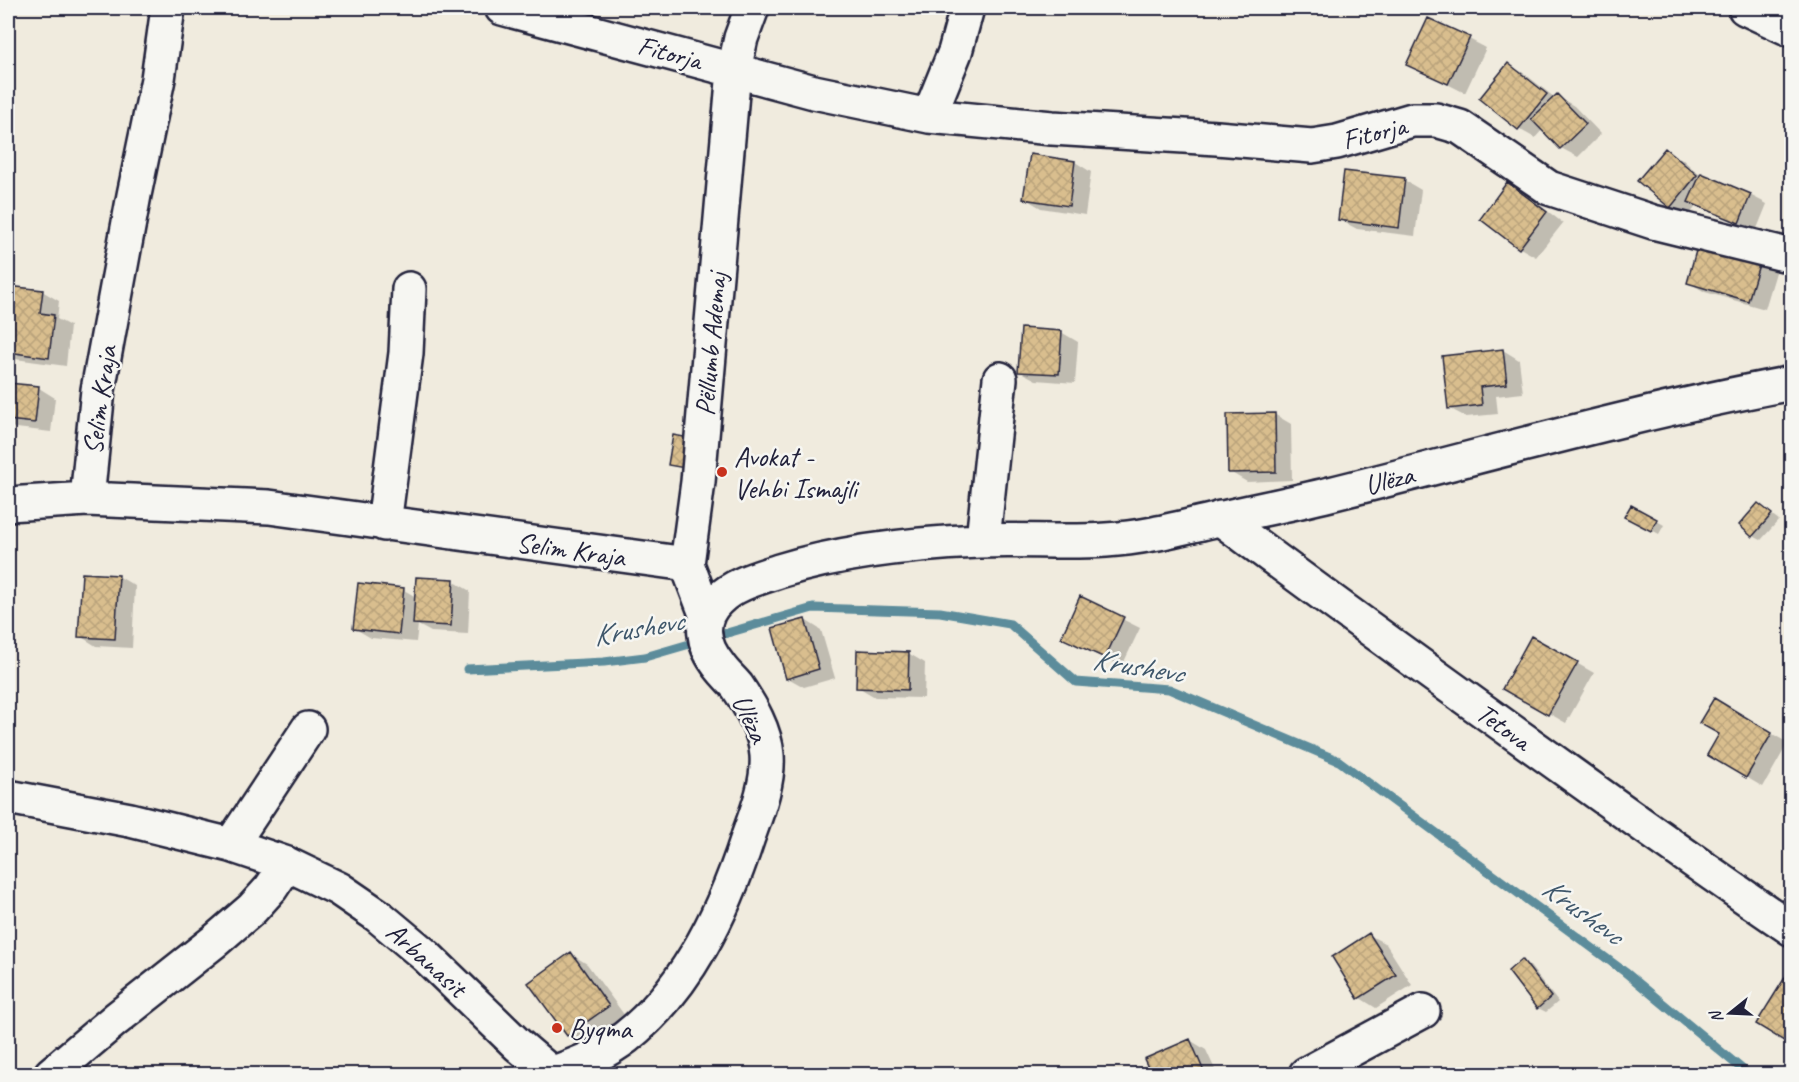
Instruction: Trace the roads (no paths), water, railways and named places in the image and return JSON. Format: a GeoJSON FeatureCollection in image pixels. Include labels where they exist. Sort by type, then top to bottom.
{"type":"FeatureCollection","features":[{"type":"Feature","properties":{"kind":"street","name":"Selim Kraja"},"geometry":{"type":"LineString","coordinates":[[168,8],[158,79],[98,390],[87,499],[269,507],[687,564]]}},
{"type":"Feature","properties":{"kind":"street","name":"Fitorja"},"geometry":{"type":"LineString","coordinates":[[502,8],[814,92],[929,116],[1052,128],[1312,146],[1337,142],[1412,120],[1436,120],[1460,127],[1549,188],[1653,222],[1791,256]]}},
{"type":"Feature","properties":{"kind":"street","name":"Fitorja"},"geometry":{"type":"LineString","coordinates":[[734,69],[741,38],[752,8]]}},
{"type":"Feature","properties":{"kind":"street"},"geometry":{"type":"LineString","coordinates":[[929,116],[955,52],[967,8]]}},
{"type":"Feature","properties":{"kind":"street"},"geometry":{"type":"LineString","coordinates":[[1745,8],[1791,30]]}},
{"type":"Feature","properties":{"kind":"street","name":"Pëllumb Ademaj"},"geometry":{"type":"LineString","coordinates":[[707,634],[687,564],[698,482],[734,69]]}},
{"type":"Feature","properties":{"kind":"street"},"geometry":{"type":"LineString","coordinates":[[384,524],[406,353],[409,289]]}},
{"type":"Feature","properties":{"kind":"street"},"geometry":{"type":"LineString","coordinates":[[983,540],[1000,379]]}},
{"type":"Feature","properties":{"kind":"street","name":"Ulëza"},"geometry":{"type":"LineString","coordinates":[[551,1074],[577,1065],[625,1038],[669,993],[692,964],[712,928],[744,851],[764,783],[768,762],[765,741],[746,700],[718,666],[707,634],[719,598],[736,586],[808,562],[856,552],[983,540],[1046,542],[1108,540],[1161,534],[1220,518],[1327,495],[1627,418],[1791,383]]}},
{"type":"Feature","properties":{"kind":"street"},"geometry":{"type":"LineString","coordinates":[[8,504],[87,499]]}},
{"type":"Feature","properties":{"kind":"street","name":"Tetova"},"geometry":{"type":"LineString","coordinates":[[1220,518],[1329,600],[1712,875],[1791,929]]}},
{"type":"Feature","properties":{"kind":"street"},"geometry":{"type":"LineString","coordinates":[[231,845],[308,729]]}},
{"type":"Feature","properties":{"kind":"street","name":"Arbanasit"},"geometry":{"type":"LineString","coordinates":[[8,797],[130,820],[231,845],[287,864],[339,889],[377,915],[426,956],[551,1074]]}},
{"type":"Feature","properties":{"kind":"street"},"geometry":{"type":"LineString","coordinates":[[51,1074],[252,909],[271,888],[287,864]]}},
{"type":"Feature","properties":{"kind":"street"},"geometry":{"type":"LineString","coordinates":[[1306,1074],[1423,1011]]}},
{"type":"Feature","properties":{"kind":"waterway","name":"Krushevc"},"geometry":{"type":"LineString","coordinates":[[467,669],[604,662],[645,657],[813,608],[940,612],[1010,624],[1076,682],[1169,689],[1339,761],[1625,972],[1748,1074]]}},
{"type":"Feature","properties":{"kind":"place","name":"Avokat - Vehbi Ismajli"},"geometry":{"type":"Point","coordinates":[722,472]}},
{"type":"Feature","properties":{"kind":"place","name":"Byqma"},"geometry":{"type":"Point","coordinates":[557,1028]}}]}
